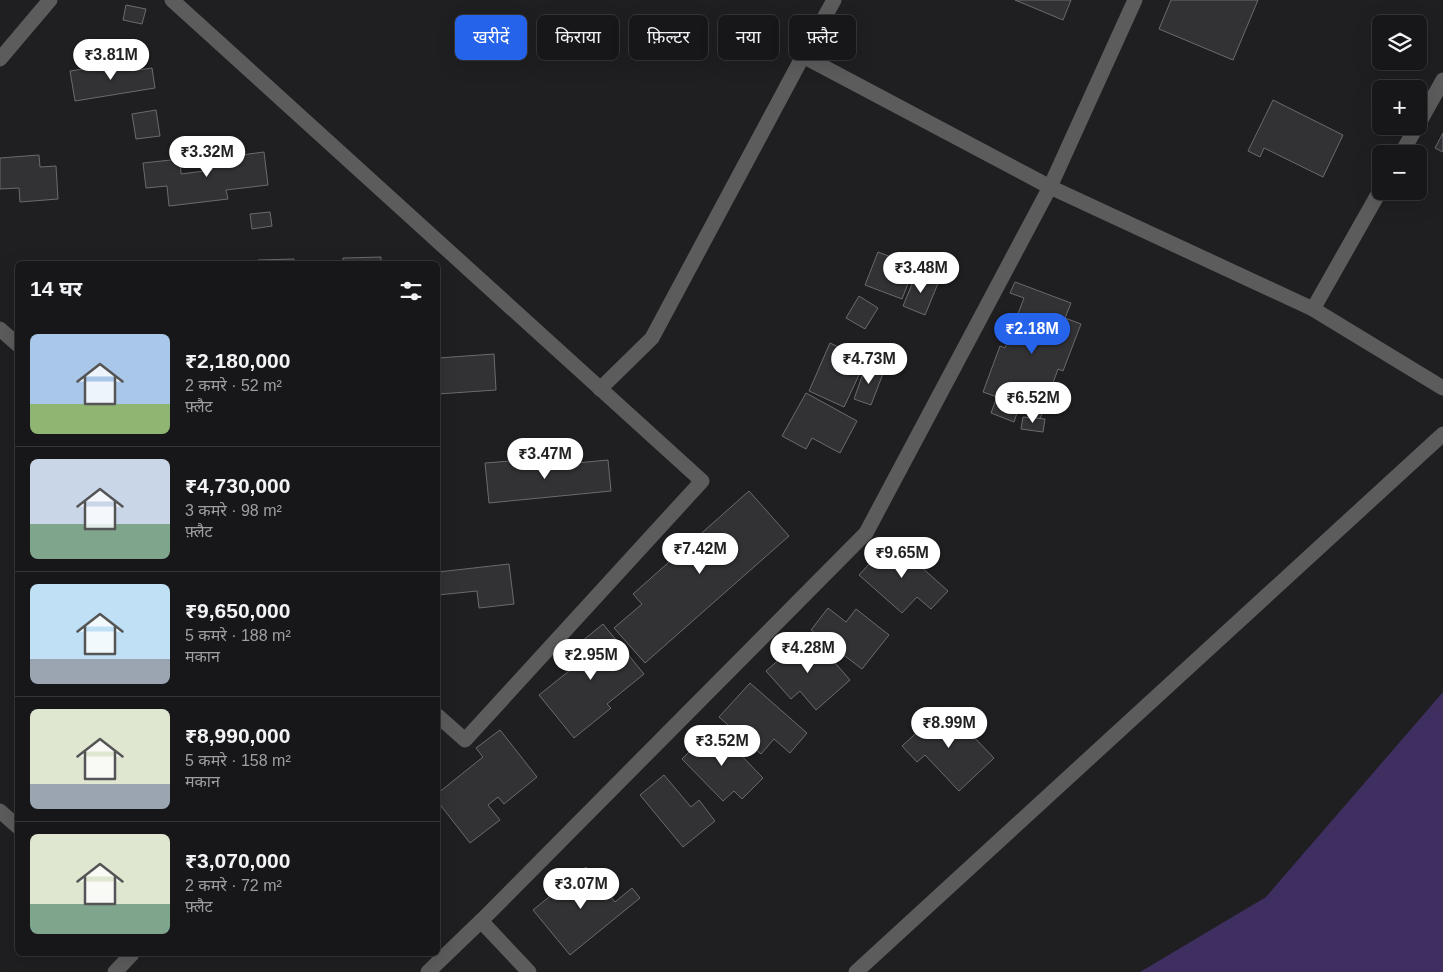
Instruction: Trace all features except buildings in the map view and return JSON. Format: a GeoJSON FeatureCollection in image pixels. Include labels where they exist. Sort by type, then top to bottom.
{"type":"FeatureCollection","features":[{"type":"Feature","properties":{"kind":"street"},"geometry":{"type":"LineString","coordinates":[[0,58],[50,0]]}},
{"type":"Feature","properties":{"kind":"street"},"geometry":{"type":"LineString","coordinates":[[172,0],[702,481],[465,740],[440,718]]}},
{"type":"Feature","properties":{"kind":"street"},"geometry":{"type":"LineString","coordinates":[[826,15],[834,0]]}},
{"type":"Feature","properties":{"kind":"street"},"geometry":{"type":"LineString","coordinates":[[428,972],[866,533],[1050,188],[1135,0]]}},
{"type":"Feature","properties":{"kind":"street"},"geometry":{"type":"LineString","coordinates":[[600,389],[652,338],[801,60]]}},
{"type":"Feature","properties":{"kind":"street"},"geometry":{"type":"LineString","coordinates":[[810,60],[1050,188],[1313,308],[1443,388]]}},
{"type":"Feature","properties":{"kind":"street"},"geometry":{"type":"LineString","coordinates":[[1427,109],[1443,80]]}},
{"type":"Feature","properties":{"kind":"street"},"geometry":{"type":"LineString","coordinates":[[1313,308],[1374,200]]}},
{"type":"Feature","properties":{"kind":"street"},"geometry":{"type":"LineString","coordinates":[[0,329],[15,342]]}},
{"type":"Feature","properties":{"kind":"street"},"geometry":{"type":"LineString","coordinates":[[856,972],[1443,434]]}},
{"type":"Feature","properties":{"kind":"street"},"geometry":{"type":"LineString","coordinates":[[0,811],[15,824]]}},
{"type":"Feature","properties":{"kind":"street"},"geometry":{"type":"LineString","coordinates":[[481,921],[529,972]]}},
{"type":"Feature","properties":{"kind":"street"},"geometry":{"type":"LineString","coordinates":[[116,972],[130,956]]}},
{"type":"Feature","properties":{"kind":"shaded area"},"geometry":{"type":"Polygon","coordinates":[[[1443,692],[1443,972],[1140,972],[1266,897],[1443,692]]]}}]}
